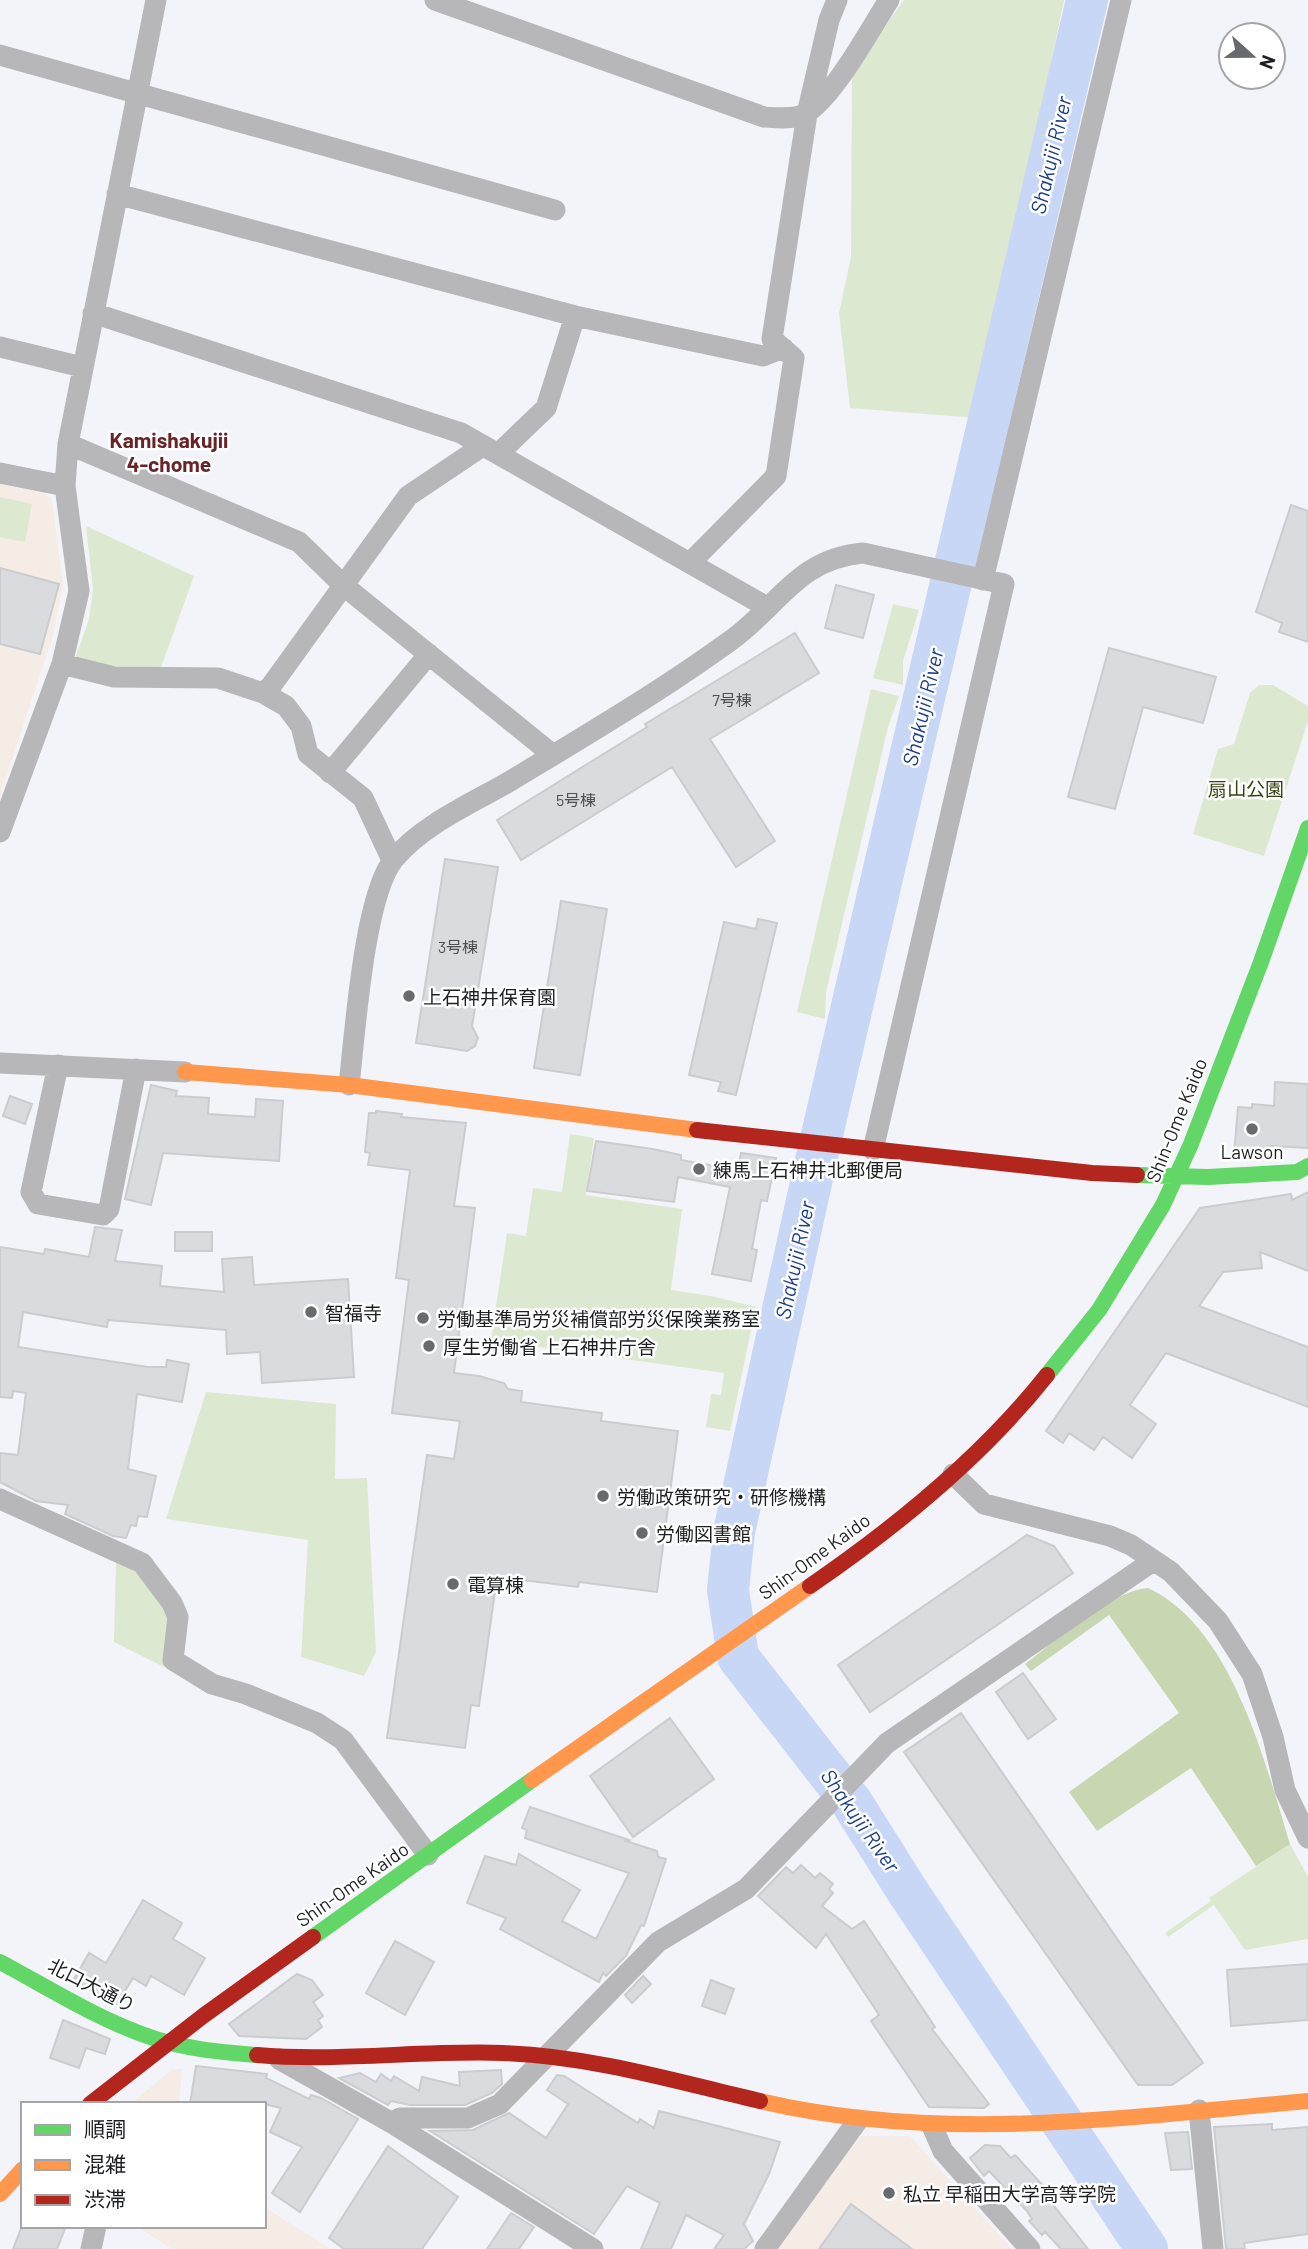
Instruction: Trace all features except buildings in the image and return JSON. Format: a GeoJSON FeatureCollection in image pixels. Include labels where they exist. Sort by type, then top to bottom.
{"type":"FeatureCollection","features":[{"type":"Feature","properties":{"kind":"street"},"geometry":{"type":"LineString","coordinates":[[0,832],[62,664],[79,591],[65,486],[68,444],[156,0]]}},
{"type":"Feature","properties":{"kind":"street"},"geometry":{"type":"LineString","coordinates":[[435,0],[764,117],[807,114],[837,78],[889,0]]}},
{"type":"Feature","properties":{"kind":"street"},"geometry":{"type":"LineString","coordinates":[[690,563],[776,476],[794,358],[772,339],[807,114],[829,20],[837,0]]}},
{"type":"Feature","properties":{"kind":"street"},"geometry":{"type":"LineString","coordinates":[[978,579],[1121,0]]}},
{"type":"Feature","properties":{"kind":"street"},"geometry":{"type":"LineString","coordinates":[[0,55],[555,210]]}},
{"type":"Feature","properties":{"kind":"street"},"geometry":{"type":"LineString","coordinates":[[117,194],[575,316],[763,356],[783,348]]}},
{"type":"Feature","properties":{"kind":"street"},"geometry":{"type":"LineString","coordinates":[[93,313],[461,433],[767,607]]}},
{"type":"Feature","properties":{"kind":"street"},"geometry":{"type":"LineString","coordinates":[[263,693],[271,686],[408,496],[490,451],[546,408],[575,316]]}},
{"type":"Feature","properties":{"kind":"street"},"geometry":{"type":"LineString","coordinates":[[0,347],[82,367]]}},
{"type":"Feature","properties":{"kind":"street"},"geometry":{"type":"LineString","coordinates":[[68,444],[299,542],[343,585],[554,755]]}},
{"type":"Feature","properties":{"kind":"street"},"geometry":{"type":"LineString","coordinates":[[0,473],[65,486]]}},
{"type":"Feature","properties":{"kind":"street"},"geometry":{"type":"LineString","coordinates":[[349,1085],[374,898],[392,860],[417,837],[554,755],[732,639],[800,575],[840,555],[863,553],[1004,584],[873,1150]]}},
{"type":"Feature","properties":{"kind":"street"},"geometry":{"type":"LineString","coordinates":[[330,773],[429,654]]}},
{"type":"Feature","properties":{"kind":"street"},"geometry":{"type":"LineString","coordinates":[[62,664],[114,677],[218,678],[263,693],[286,706],[300,726],[308,754],[363,798],[392,860]]}},
{"type":"Feature","properties":{"kind":"street","name":"Shin-Ome Kaido"},"geometry":{"type":"LineString","coordinates":[[95,2102],[111,2095],[166,2042],[889,1528],[953,1474],[1042,1382],[1099,1310],[1132,1259],[1178,1177],[1261,962],[1308,828]]}},
{"type":"Feature","properties":{"kind":"street"},"geometry":{"type":"LineString","coordinates":[[0,1063],[185,1072],[349,1085],[807,1143],[1092,1173],[1178,1177],[1297,1172],[1308,1166]]}},
{"type":"Feature","properties":{"kind":"street"},"geometry":{"type":"LineString","coordinates":[[58,1065],[31,1192],[38,1204],[103,1215],[109,1209],[136,1069]]}},
{"type":"Feature","properties":{"kind":"street"},"geometry":{"type":"LineString","coordinates":[[953,1474],[984,1504],[1110,1536],[1131,1545],[1171,1572],[1218,1620],[1252,1674],[1273,1737],[1285,1790],[1308,1838]]}},
{"type":"Feature","properties":{"kind":"street"},"geometry":{"type":"LineString","coordinates":[[0,1499],[142,1563],[173,1603],[178,1617],[173,1660],[212,1684],[246,1694],[317,1723],[342,1740],[428,1855]]}},
{"type":"Feature","properties":{"kind":"street"},"geometry":{"type":"LineString","coordinates":[[392,2123],[400,2118],[468,2118],[500,2104],[550,2056],[658,1942],[746,1889],[830,1798],[857,1775],[887,1743],[1153,1561]]}},
{"type":"Feature","properties":{"kind":"street","name":"北口大通り"},"geometry":{"type":"LineString","coordinates":[[0,1962],[135,2031],[166,2042],[279,2059],[475,2054],[550,2056],[606,2065],[858,2120],[932,2126],[1039,2125],[1308,2101]]}},
{"type":"Feature","properties":{"kind":"street"},"geometry":{"type":"LineString","coordinates":[[279,2059],[392,2123],[593,2249]]}},
{"type":"Feature","properties":{"kind":"street"},"geometry":{"type":"LineString","coordinates":[[1199,2110],[1213,2249]]}},
{"type":"Feature","properties":{"kind":"street"},"geometry":{"type":"LineString","coordinates":[[765,2249],[858,2120]]}},
{"type":"Feature","properties":{"kind":"street"},"geometry":{"type":"LineString","coordinates":[[932,2126],[943,2151],[1030,2249]]}},
{"type":"Feature","properties":{"kind":"street"},"geometry":{"type":"LineString","coordinates":[[0,2194],[21,2171]]}},
{"type":"Feature","properties":{"kind":"street"},"geometry":{"type":"LineString","coordinates":[[91,2249],[96,2228]]}},
{"type":"Feature","properties":{"kind":"shaded area"},"geometry":{"type":"Polygon","coordinates":[[[0,484],[44,493],[52,500],[63,584],[53,636],[0,796],[0,484]]]}},
{"type":"Feature","properties":{"kind":"shaded area"},"geometry":{"type":"Polygon","coordinates":[[[173,2069],[182,2069],[179,2102],[135,2102],[173,2069]]]}},
{"type":"Feature","properties":{"kind":"shaded area","name":"私立 早稲田大学高等学院"},"geometry":{"type":"Polygon","coordinates":[[[861,2136],[910,2136],[1012,2249],[774,2249],[861,2136]]]}},
{"type":"Feature","properties":{"kind":"shaded area"},"geometry":{"type":"Polygon","coordinates":[[[266,2208],[331,2249],[172,2249],[139,2228],[266,2228],[266,2208]]]}},
{"type":"Feature","properties":{"kind":"green space"},"geometry":{"type":"Polygon","coordinates":[[[904,0],[1064,0],[977,418],[850,408],[839,313],[851,257],[852,71],[904,0]]]}},
{"type":"Feature","properties":{"kind":"green space"},"geometry":{"type":"Polygon","coordinates":[[[0,497],[32,504],[25,542],[0,537],[0,497]]]}},
{"type":"Feature","properties":{"kind":"green space"},"geometry":{"type":"Polygon","coordinates":[[[86,526],[194,576],[160,670],[97,665],[75,659],[89,619],[93,589],[86,526]]]}},
{"type":"Feature","properties":{"kind":"green space"},"geometry":{"type":"Polygon","coordinates":[[[893,604],[919,610],[903,661],[903,685],[873,678],[893,604]]]}},
{"type":"Feature","properties":{"kind":"green space","name":"扇山公園"},"geometry":{"type":"Polygon","coordinates":[[[1259,685],[1273,685],[1308,706],[1308,721],[1264,856],[1193,834],[1218,749],[1234,744],[1250,693],[1259,685]]]}},
{"type":"Feature","properties":{"kind":"green space"},"geometry":{"type":"Polygon","coordinates":[[[871,689],[899,696],[888,727],[826,992],[825,1019],[797,1012],[871,689]]]}},
{"type":"Feature","properties":{"kind":"green space"},"geometry":{"type":"Polygon","coordinates":[[[570,1134],[594,1138],[586,1195],[682,1209],[671,1290],[756,1307],[730,1431],[706,1427],[711,1394],[721,1395],[724,1373],[491,1340],[507,1233],[526,1236],[533,1188],[562,1192],[570,1134]]]}},
{"type":"Feature","properties":{"kind":"green space"},"geometry":{"type":"Polygon","coordinates":[[[206,1392],[336,1404],[335,1479],[367,1478],[376,1652],[364,1676],[301,1657],[308,1540],[166,1519],[206,1392]]]}},
{"type":"Feature","properties":{"kind":"green space"},"geometry":{"type":"Polygon","coordinates":[[[116,1559],[143,1577],[172,1622],[164,1667],[114,1642],[116,1559]]]}},
{"type":"Feature","properties":{"kind":"green space"},"geometry":{"type":"Polygon","coordinates":[[[1148,1588],[1177,1607],[1202,1633],[1223,1665],[1256,1737],[1290,1844],[1256,1866],[1191,1768],[1097,1831],[1069,1792],[1179,1713],[1109,1615],[1031,1671],[1025,1664],[1101,1607],[1133,1591],[1148,1588]]]}},
{"type":"Feature","properties":{"kind":"green space"},"geometry":{"type":"Polygon","coordinates":[[[1290,1844],[1308,1877],[1308,1939],[1245,1950],[1214,1905],[1168,1937],[1165,1933],[1211,1901],[1209,1898],[1290,1844]]]}},
{"type":"Feature","properties":{"kind":"waterway","name":"Shakujii River"},"geometry":{"type":"LineString","coordinates":[[1087,0],[814,1169],[734,1532],[728,1590],[738,1657],[852,1803],[908,1892],[1147,2249]]}},
{"type":"Feature","properties":{"kind":"traffic: fast"},"geometry":{"type":"LineString","coordinates":[[1047,1375],[1099,1310],[1163,1205],[1191,1144],[1261,962],[1308,828]]}},
{"type":"Feature","properties":{"kind":"traffic: fast"},"geometry":{"type":"LineString","coordinates":[[1137,1175],[1208,1177],[1297,1172],[1308,1166]]}},
{"type":"Feature","properties":{"kind":"traffic: fast"},"geometry":{"type":"LineString","coordinates":[[313,1937],[532,1780]]}},
{"type":"Feature","properties":{"kind":"traffic: fast"},"geometry":{"type":"LineString","coordinates":[[0,1962],[130,2030],[189,2047],[257,2055]]}},
{"type":"Feature","properties":{"kind":"traffic: slow"},"geometry":{"type":"LineString","coordinates":[[185,1072],[349,1085],[697,1130]]}},
{"type":"Feature","properties":{"kind":"traffic: slow"},"geometry":{"type":"LineString","coordinates":[[532,1780],[810,1586]]}},
{"type":"Feature","properties":{"kind":"traffic: slow"},"geometry":{"type":"LineString","coordinates":[[760,2101],[828,2114],[965,2124],[1102,2119],[1308,2101]]}},
{"type":"Feature","properties":{"kind":"traffic: slow"},"geometry":{"type":"LineString","coordinates":[[0,2194],[21,2171]]}},
{"type":"Feature","properties":{"kind":"traffic: jam"},"geometry":{"type":"LineString","coordinates":[[697,1130],[1092,1173],[1137,1175]]}},
{"type":"Feature","properties":{"kind":"traffic: jam"},"geometry":{"type":"LineString","coordinates":[[810,1586],[874,1540],[936,1489],[995,1434],[1047,1375]]}},
{"type":"Feature","properties":{"kind":"traffic: jam"},"geometry":{"type":"LineString","coordinates":[[93,2102],[203,2016],[313,1937]]}},
{"type":"Feature","properties":{"kind":"traffic: jam"},"geometry":{"type":"LineString","coordinates":[[257,2055],[536,2055],[601,2064],[760,2101]]}},
{"type":"Feature","properties":{"kind":"place","name":"上石神井保育園"},"geometry":{"type":"Point","coordinates":[409,996]}},
{"type":"Feature","properties":{"kind":"place","name":"Lawson"},"geometry":{"type":"Point","coordinates":[1252,1129]}},
{"type":"Feature","properties":{"kind":"place","name":"練馬上石神井北郵便局"},"geometry":{"type":"Point","coordinates":[699,1169]}},
{"type":"Feature","properties":{"kind":"place","name":"智福寺"},"geometry":{"type":"Point","coordinates":[311,1312]}},
{"type":"Feature","properties":{"kind":"place","name":"労働基準局労災補償部労災保険業務室"},"geometry":{"type":"Point","coordinates":[423,1318]}},
{"type":"Feature","properties":{"kind":"place","name":"厚生労働省 上石神井庁舎"},"geometry":{"type":"Point","coordinates":[429,1346]}},
{"type":"Feature","properties":{"kind":"place","name":"労働政策研究・研修機構"},"geometry":{"type":"Point","coordinates":[603,1496]}},
{"type":"Feature","properties":{"kind":"place","name":"労働図書館"},"geometry":{"type":"Point","coordinates":[642,1533]}},
{"type":"Feature","properties":{"kind":"place","name":"電算棟"},"geometry":{"type":"Point","coordinates":[453,1584]}},
{"type":"Feature","properties":{"kind":"place","name":"私立 早稲田大学高等学院"},"geometry":{"type":"Point","coordinates":[889,2193]}},
{"type":"Feature","properties":{"kind":"district","name":"Kamishakujii 4-chome"},"geometry":{"type":"Point","coordinates":[169,451]}}]}
